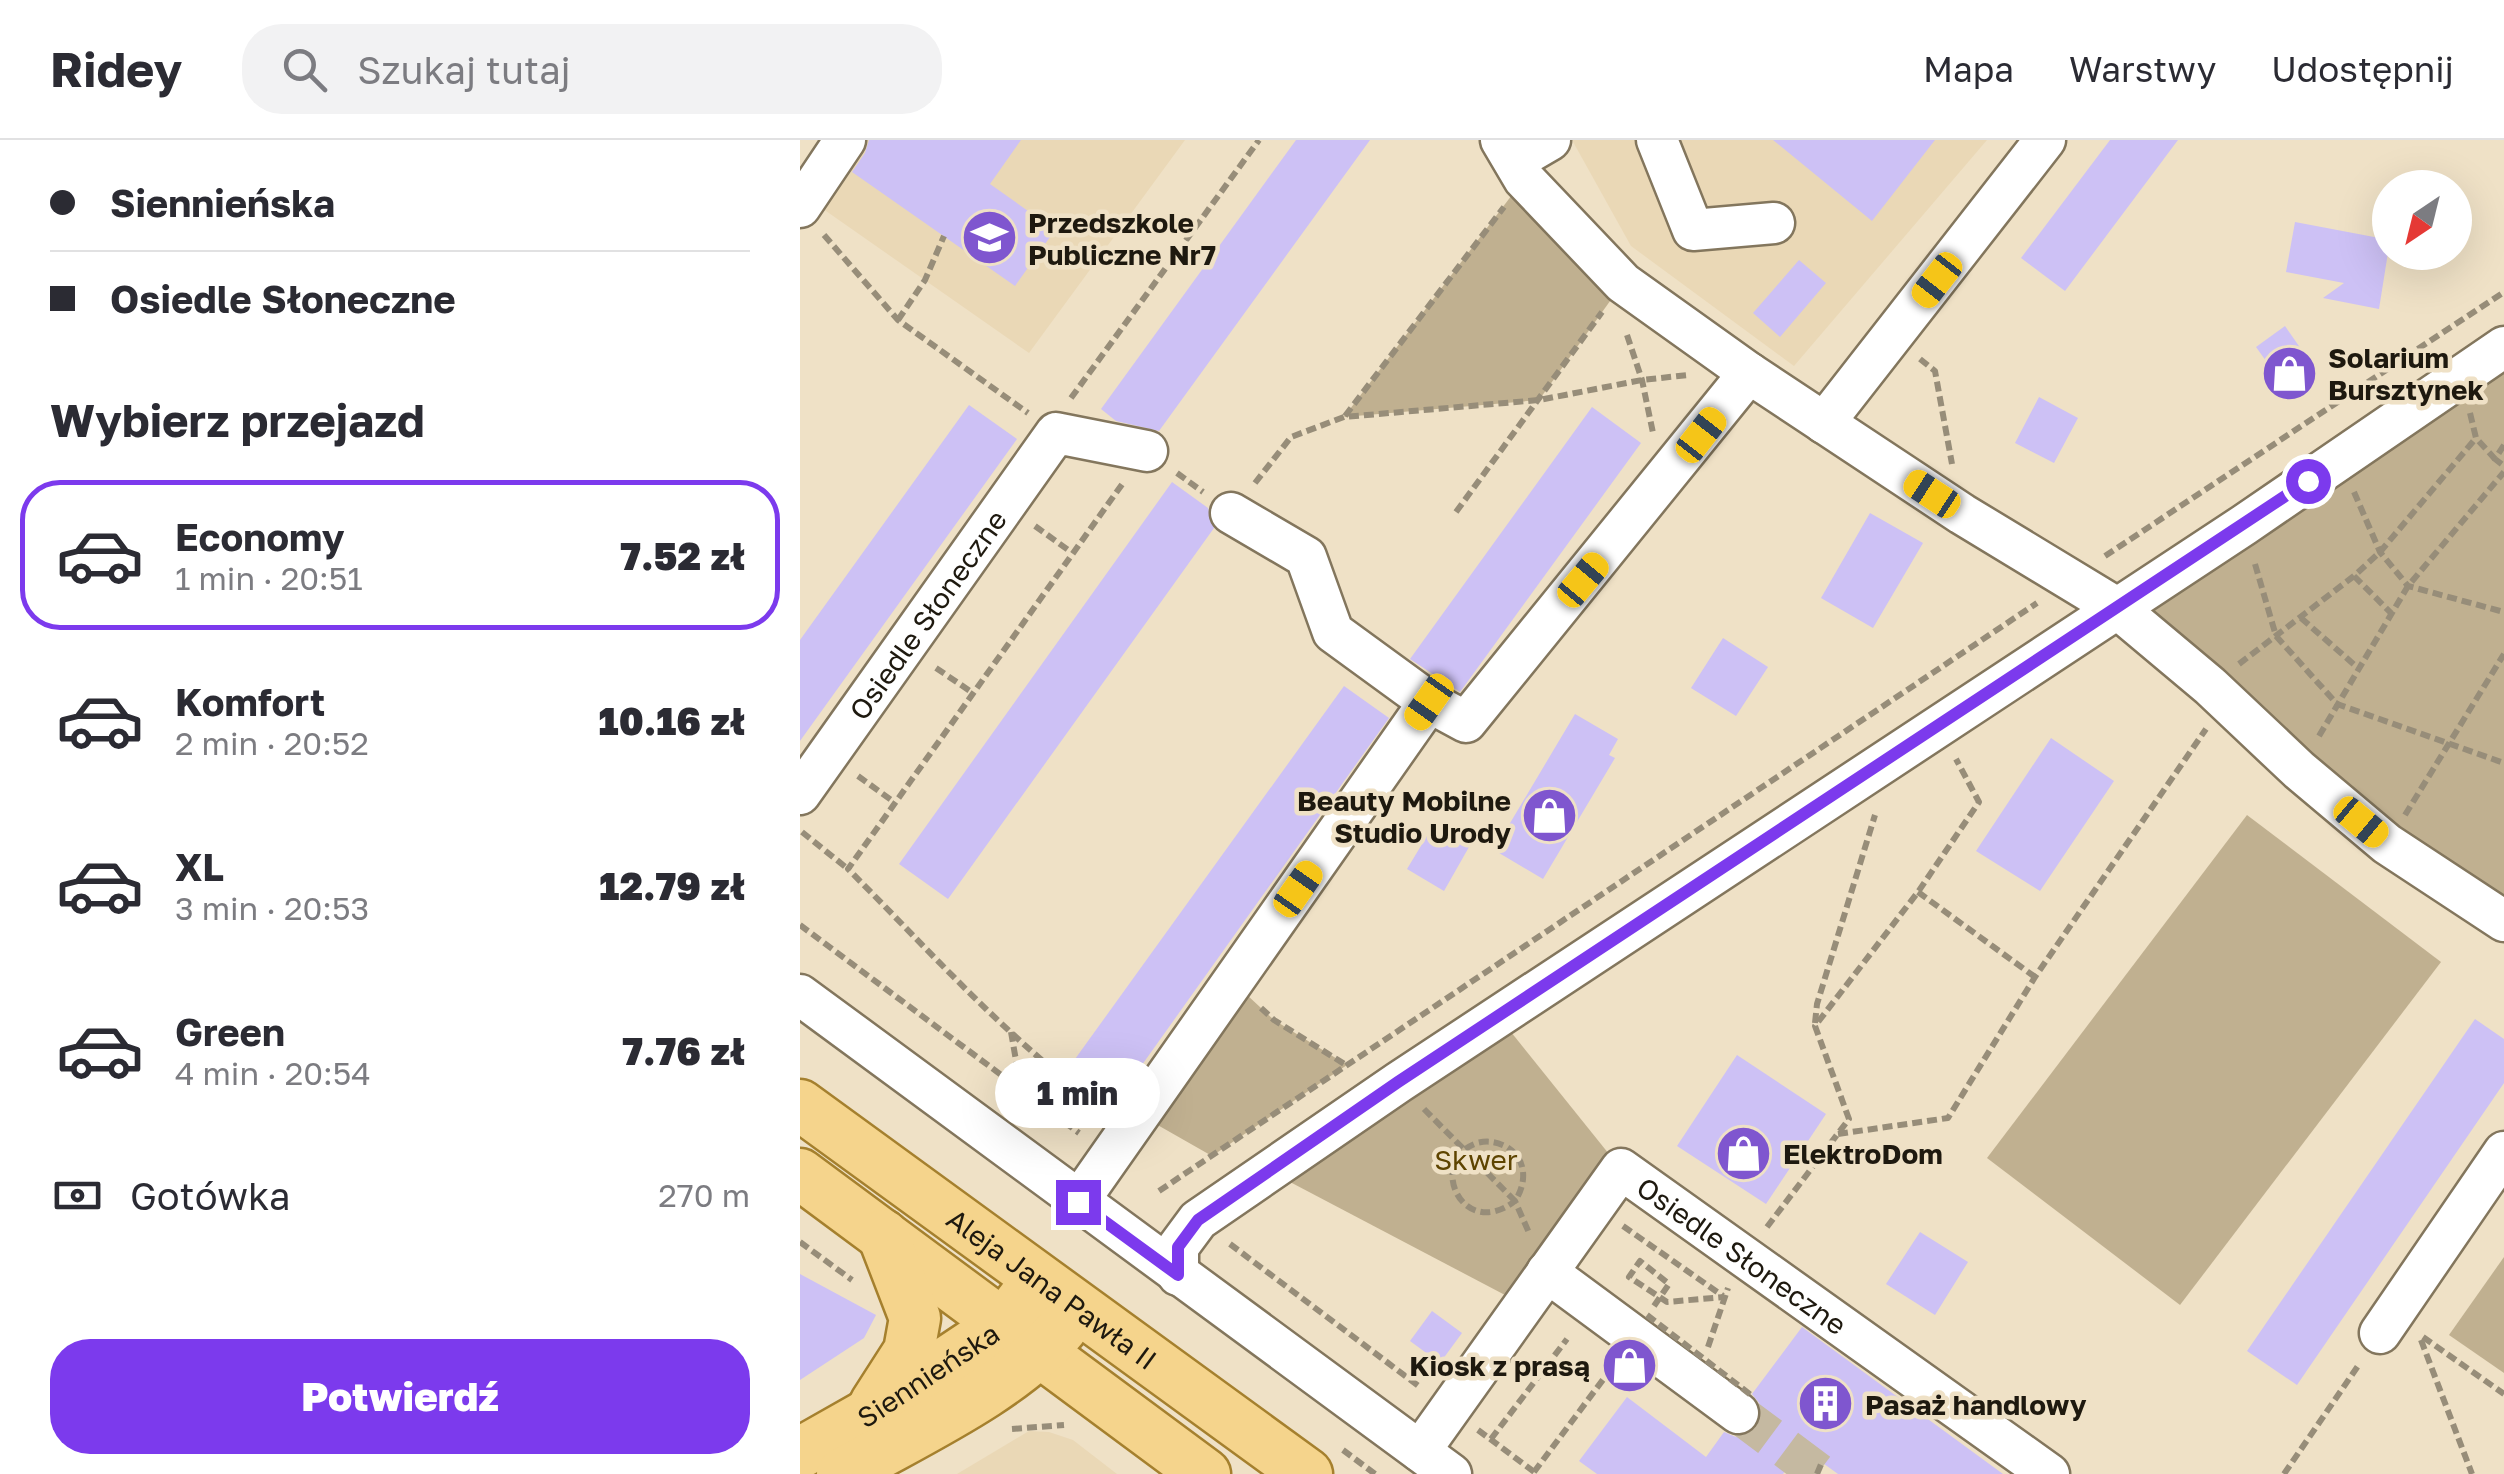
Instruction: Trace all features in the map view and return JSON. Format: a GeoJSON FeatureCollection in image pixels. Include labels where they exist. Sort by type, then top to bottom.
{"type":"FeatureCollection","features":[{"type":"Feature","properties":{"kind":"main road","name":"Aleja Jana Pawła II"},"geometry":{"type":"LineString","coordinates":[[800,1105],[1307,1474]]}},
{"type":"Feature","properties":{"kind":"main road","name":"Aleja Jana Pawła II"},"geometry":{"type":"LineString","coordinates":[[800,1174],[1096,1394]]}},
{"type":"Feature","properties":{"kind":"main road"},"geometry":{"type":"LineString","coordinates":[[869,1414],[909,1351],[915,1318],[883,1235]]}},
{"type":"Feature","properties":{"kind":"main road","name":"Siennieńska"},"geometry":{"type":"LineString","coordinates":[[842,1474],[984,1392],[1023,1338],[1039,1279]]}},
{"type":"Feature","properties":{"kind":"main road","name":"Siennieńska"},"geometry":{"type":"LineString","coordinates":[[800,1454],[869,1414],[1078,1308]]}},
{"type":"Feature","properties":{"kind":"main road"},"geometry":{"type":"LineString","coordinates":[[1096,1394],[1205,1474]]}},
{"type":"Feature","properties":{"kind":"street"},"geometry":{"type":"LineString","coordinates":[[806,214],[845,140]]}},
{"type":"Feature","properties":{"kind":"street"},"geometry":{"type":"LineString","coordinates":[[1550,140],[1513,160],[1618,289],[1962,514],[2117,608],[2387,844],[2504,922]]}},
{"type":"Feature","properties":{"kind":"street"},"geometry":{"type":"LineString","coordinates":[[1657,140],[1693,230],[1774,223]]}},
{"type":"Feature","properties":{"kind":"street"},"geometry":{"type":"LineString","coordinates":[[1824,422],[2045,140]]}},
{"type":"Feature","properties":{"kind":"street"},"geometry":{"type":"LineString","coordinates":[[1178,1275],[1178,1247],[1198,1220],[1398,1082],[2244,525],[2504,347]]}},
{"type":"Feature","properties":{"kind":"street"},"geometry":{"type":"LineString","coordinates":[[1232,512],[1306,557],[1333,632],[1429,702],[1466,722],[1749,373]]}},
{"type":"Feature","properties":{"kind":"street"},"geometry":{"type":"LineString","coordinates":[[1052,430],[1146,451]]}},
{"type":"Feature","properties":{"kind":"street","name":"Osiedle Słoneczne"},"geometry":{"type":"LineString","coordinates":[[800,794],[1052,430]]}},
{"type":"Feature","properties":{"kind":"street"},"geometry":{"type":"LineString","coordinates":[[1078,1202],[1429,702]]}},
{"type":"Feature","properties":{"kind":"street","name":"Osiedle Słoneczne"},"geometry":{"type":"LineString","coordinates":[[800,995],[1436,1462],[1449,1409],[1621,1168],[2049,1474]]}},
{"type":"Feature","properties":{"kind":"street"},"geometry":{"type":"LineString","coordinates":[[2380,1333],[2504,1152]]}},
{"type":"Feature","properties":{"kind":"street"},"geometry":{"type":"LineString","coordinates":[[1547,1272],[1744,1404]]}},
{"type":"Feature","properties":{"kind":"path"},"geometry":{"type":"LineString","coordinates":[[806,214],[898,320],[1052,430],[1259,140]]}},
{"type":"Feature","properties":{"kind":"path"},"geometry":{"type":"LineString","coordinates":[[1344,417],[1513,160]]}},
{"type":"Feature","properties":{"kind":"path"},"geometry":{"type":"LineString","coordinates":[[898,320],[925,280],[944,236]]}},
{"type":"Feature","properties":{"kind":"path"},"geometry":{"type":"LineString","coordinates":[[1618,289],[1652,432],[1677,466]]}},
{"type":"Feature","properties":{"kind":"path"},"geometry":{"type":"LineString","coordinates":[[1456,512],[1618,289]]}},
{"type":"Feature","properties":{"kind":"path"},"geometry":{"type":"LineString","coordinates":[[1159,1190],[2504,292]]}},
{"type":"Feature","properties":{"kind":"path"},"geometry":{"type":"LineString","coordinates":[[1892,336],[1935,371],[1962,514]]}},
{"type":"Feature","properties":{"kind":"path"},"geometry":{"type":"LineString","coordinates":[[848,868],[1146,451],[1232,512],[1291,437],[1344,417],[1539,400],[1642,380],[1749,373]]}},
{"type":"Feature","properties":{"kind":"path"},"geometry":{"type":"LineString","coordinates":[[1837,1134],[1948,1118],[2218,694],[2276,636],[2380,552],[2476,438]]}},
{"type":"Feature","properties":{"kind":"path"},"geometry":{"type":"LineString","coordinates":[[2300,770],[2408,586],[2504,469],[2494,459],[2504,445]]}},
{"type":"Feature","properties":{"kind":"path"},"geometry":{"type":"LineString","coordinates":[[2340,459],[2380,552],[2408,586],[2504,612]]}},
{"type":"Feature","properties":{"kind":"path"},"geometry":{"type":"LineString","coordinates":[[2244,525],[2276,636],[2338,704],[2504,762]]}},
{"type":"Feature","properties":{"kind":"path"},"geometry":{"type":"LineString","coordinates":[[2354,576],[2391,613]]}},
{"type":"Feature","properties":{"kind":"path"},"geometry":{"type":"LineString","coordinates":[[2301,618],[2358,668]]}},
{"type":"Feature","properties":{"kind":"path"},"geometry":{"type":"LineString","coordinates":[[2387,844],[2504,654]]}},
{"type":"Feature","properties":{"kind":"path"},"geometry":{"type":"LineString","coordinates":[[1814,1026],[1918,892],[1980,802],[1938,727]]}},
{"type":"Feature","properties":{"kind":"path"},"geometry":{"type":"LineString","coordinates":[[1744,1257],[1849,1119],[1814,1026],[1817,1004],[1893,756]]}},
{"type":"Feature","properties":{"kind":"path"},"geometry":{"type":"LineString","coordinates":[[800,830],[848,868],[1064,1080],[1130,1128]]}},
{"type":"Feature","properties":{"kind":"path"},"geometry":{"type":"LineString","coordinates":[[1918,892],[2035,977]]}},
{"type":"Feature","properties":{"kind":"path"},"geometry":{"type":"LineString","coordinates":[[1233,982],[1274,1020],[1347,1065],[1398,1082],[1514,1201],[1547,1272]]}},
{"type":"Feature","properties":{"kind":"path"},"geometry":{"type":"LineString","coordinates":[[1011,1031],[1021,1089]]}},
{"type":"Feature","properties":{"kind":"path"},"geometry":{"type":"LineString","coordinates":[[1488,1141],[1514,1152],[1522,1163],[1522,1191],[1502,1211],[1474,1210],[1454,1191],[1454,1163],[1464,1150],[1488,1141]]}},
{"type":"Feature","properties":{"kind":"path"},"geometry":{"type":"LineString","coordinates":[[1594,1206],[1724,1297],[1667,1302],[1654,1294],[1629,1277],[1640,1261],[1669,1284],[1658,1300],[1647,1315],[1744,1404]]}},
{"type":"Feature","properties":{"kind":"path"},"geometry":{"type":"LineString","coordinates":[[2284,1474],[2380,1333]]}},
{"type":"Feature","properties":{"kind":"path"},"geometry":{"type":"LineString","coordinates":[[2472,1474],[2419,1333],[2504,1394]]}},
{"type":"Feature","properties":{"kind":"path"},"geometry":{"type":"LineString","coordinates":[[1490,1440],[1567,1340],[1557,1334]]}},
{"type":"Feature","properties":{"kind":"path"},"geometry":{"type":"LineString","coordinates":[[1449,1409],[1536,1473],[1611,1369]]}},
{"type":"Feature","properties":{"kind":"path"},"geometry":{"type":"LineString","coordinates":[[984,1392],[1012,1429],[1040,1424],[1070,1426],[1096,1394]]}},
{"type":"Feature","properties":{"kind":"shaded area","name":"Przedszkole Publiczne Nr7"},"geometry":{"type":"Polygon","coordinates":[[[844,140],[1185,140],[1029,353],[806,197],[844,140]]]}},
{"type":"Feature","properties":{"kind":"shaded area"},"geometry":{"type":"Polygon","coordinates":[[[1572,140],[1987,140],[1794,366],[1631,246],[1572,140]]]}},
{"type":"Feature","properties":{"kind":"shaded area"},"geometry":{"type":"Polygon","coordinates":[[[1029,1431],[1049,1432],[1073,1440],[1117,1474],[957,1474],[1029,1431]]]}},
{"type":"Feature","properties":{"kind":"green space"},"geometry":{"type":"Polygon","coordinates":[[[1524,179],[1623,283],[1539,400],[1344,417],[1524,179]]]}},
{"type":"Feature","properties":{"kind":"green space"},"geometry":{"type":"Polygon","coordinates":[[[2504,347],[2504,921],[2117,608],[2504,347]]]}},
{"type":"Feature","properties":{"kind":"green space"},"geometry":{"type":"Polygon","coordinates":[[[2247,815],[2441,962],[2180,1305],[1987,1158],[2247,815]]]}},
{"type":"Feature","properties":{"kind":"green space"},"geometry":{"type":"Polygon","coordinates":[[[1233,982],[1274,1020],[1347,1065],[1212,1156],[1140,1115],[1233,982]]]}},
{"type":"Feature","properties":{"kind":"green space","name":"Skwer"},"geometry":{"type":"Polygon","coordinates":[[[1499,1017],[1621,1169],[1524,1305],[1271,1172],[1499,1017]]]}},
{"type":"Feature","properties":{"kind":"green space"},"geometry":{"type":"Polygon","coordinates":[[[2504,1257],[2504,1373],[2449,1335],[2504,1257]]]}},
{"type":"Feature","properties":{"kind":"building"},"geometry":{"type":"Polygon","coordinates":[[[869,140],[1021,140],[990,184],[1055,230],[1015,286],[852,172],[869,140]]]}},
{"type":"Feature","properties":{"kind":"building"},"geometry":{"type":"Polygon","coordinates":[[[1296,140],[1370,140],[1159,431],[1116,421],[1101,409],[1296,140]]]}},
{"type":"Feature","properties":{"kind":"building"},"geometry":{"type":"Polygon","coordinates":[[[1773,140],[1935,140],[1872,221],[1773,140]]]}},
{"type":"Feature","properties":{"kind":"building"},"geometry":{"type":"Polygon","coordinates":[[[2110,140],[2178,140],[2065,291],[2021,258],[2110,140]]]}},
{"type":"Feature","properties":{"kind":"building"},"geometry":{"type":"Polygon","coordinates":[[[2295,222],[2372,237],[2372,270],[2385,270],[2379,309],[2323,298],[2344,283],[2286,272],[2295,222]]]}},
{"type":"Feature","properties":{"kind":"building"},"geometry":{"type":"Polygon","coordinates":[[[1799,260],[1826,283],[1780,337],[1753,313],[1799,260]]]}},
{"type":"Feature","properties":{"kind":"building"},"geometry":{"type":"Polygon","coordinates":[[[2285,326],[2315,369],[2286,389],[2256,347],[2285,326]]]}},
{"type":"Feature","properties":{"kind":"building"},"geometry":{"type":"Polygon","coordinates":[[[2039,397],[2078,418],[2054,463],[2015,443],[2039,397]]]}},
{"type":"Feature","properties":{"kind":"building"},"geometry":{"type":"Polygon","coordinates":[[[969,405],[1017,439],[800,741],[800,640],[969,405]]]}},
{"type":"Feature","properties":{"kind":"building"},"geometry":{"type":"Polygon","coordinates":[[[1592,407],[1641,443],[1460,692],[1410,659],[1592,407]]]}},
{"type":"Feature","properties":{"kind":"building"},"geometry":{"type":"Polygon","coordinates":[[[1172,482],[1208,508],[1214,528],[948,899],[899,864],[1172,482]]]}},
{"type":"Feature","properties":{"kind":"building"},"geometry":{"type":"Polygon","coordinates":[[[1870,513],[1923,543],[1873,628],[1821,598],[1870,513]]]}},
{"type":"Feature","properties":{"kind":"building"},"geometry":{"type":"Polygon","coordinates":[[[1723,638],[1768,667],[1736,716],[1691,688],[1723,638]]]}},
{"type":"Feature","properties":{"kind":"building"},"geometry":{"type":"Polygon","coordinates":[[[1344,686],[1389,718],[1117,1100],[1070,1066],[1344,686]]]}},
{"type":"Feature","properties":{"kind":"building"},"geometry":{"type":"Polygon","coordinates":[[[1575,714],[1618,739],[1609,755],[1615,758],[1543,879],[1494,850],[1575,714]]]}},
{"type":"Feature","properties":{"kind":"building"},"geometry":{"type":"Polygon","coordinates":[[[2051,738],[2114,781],[2040,891],[1976,851],[2051,738]]]}},
{"type":"Feature","properties":{"kind":"building"},"geometry":{"type":"Polygon","coordinates":[[[1433,826],[1469,847],[1444,891],[1407,869],[1433,826]]]}},
{"type":"Feature","properties":{"kind":"building"},"geometry":{"type":"Polygon","coordinates":[[[2475,1019],[2504,1039],[2504,1083],[2297,1385],[2247,1351],[2475,1019]]]}},
{"type":"Feature","properties":{"kind":"building"},"geometry":{"type":"Polygon","coordinates":[[[1737,1055],[1826,1114],[1766,1204],[1677,1146],[1737,1055]]]}},
{"type":"Feature","properties":{"kind":"building"},"geometry":{"type":"Polygon","coordinates":[[[1920,1232],[1968,1262],[1935,1315],[1886,1284],[1920,1232]]]}},
{"type":"Feature","properties":{"kind":"building"},"geometry":{"type":"Polygon","coordinates":[[[800,1274],[876,1315],[864,1338],[800,1380],[800,1274]]]}},
{"type":"Feature","properties":{"kind":"building"},"geometry":{"type":"Polygon","coordinates":[[[1432,1311],[1462,1333],[1440,1363],[1410,1341],[1432,1311]]]}},
{"type":"Feature","properties":{"kind":"building","name":"Pasaż handlowy"},"geometry":{"type":"Polygon","coordinates":[[[1802,1327],[2003,1474],[1838,1474],[1802,1448],[1783,1474],[1597,1474],[1579,1461],[1627,1397],[1706,1457],[1724,1432],[1736,1437],[1748,1434],[1758,1426],[1762,1415],[1752,1394],[1802,1327]]]}},
{"type":"Feature","properties":{"kind":"tunnel"},"geometry":{"type":"LineString","coordinates":[[1738,1413],[1820,1474]]}},
{"type":"Feature","properties":{"kind":"place","name":"Przedszkole Publiczne Nr7"},"geometry":{"type":"Point","coordinates":[989,238]}},
{"type":"Feature","properties":{"kind":"place","name":"Solarium Bursztynek"},"geometry":{"type":"Point","coordinates":[2289,373]}},
{"type":"Feature","properties":{"kind":"place","name":"Beauty Mobilne Studio Urody"},"geometry":{"type":"Point","coordinates":[1550,816]}},
{"type":"Feature","properties":{"kind":"place","name":"ElektroDom"},"geometry":{"type":"Point","coordinates":[1744,1153]}},
{"type":"Feature","properties":{"kind":"place","name":"Kiosk z prasą"},"geometry":{"type":"Point","coordinates":[1629,1365]}},
{"type":"Feature","properties":{"kind":"place","name":"Pasaż handlowy"},"geometry":{"type":"Point","coordinates":[1826,1404]}},
{"type":"Feature","properties":{"kind":"route"},"geometry":{"type":"LineString","coordinates":[[1078,1202],[1178,1275],[1178,1247],[1198,1220],[1398,1082],[2308,481]]}}]}
